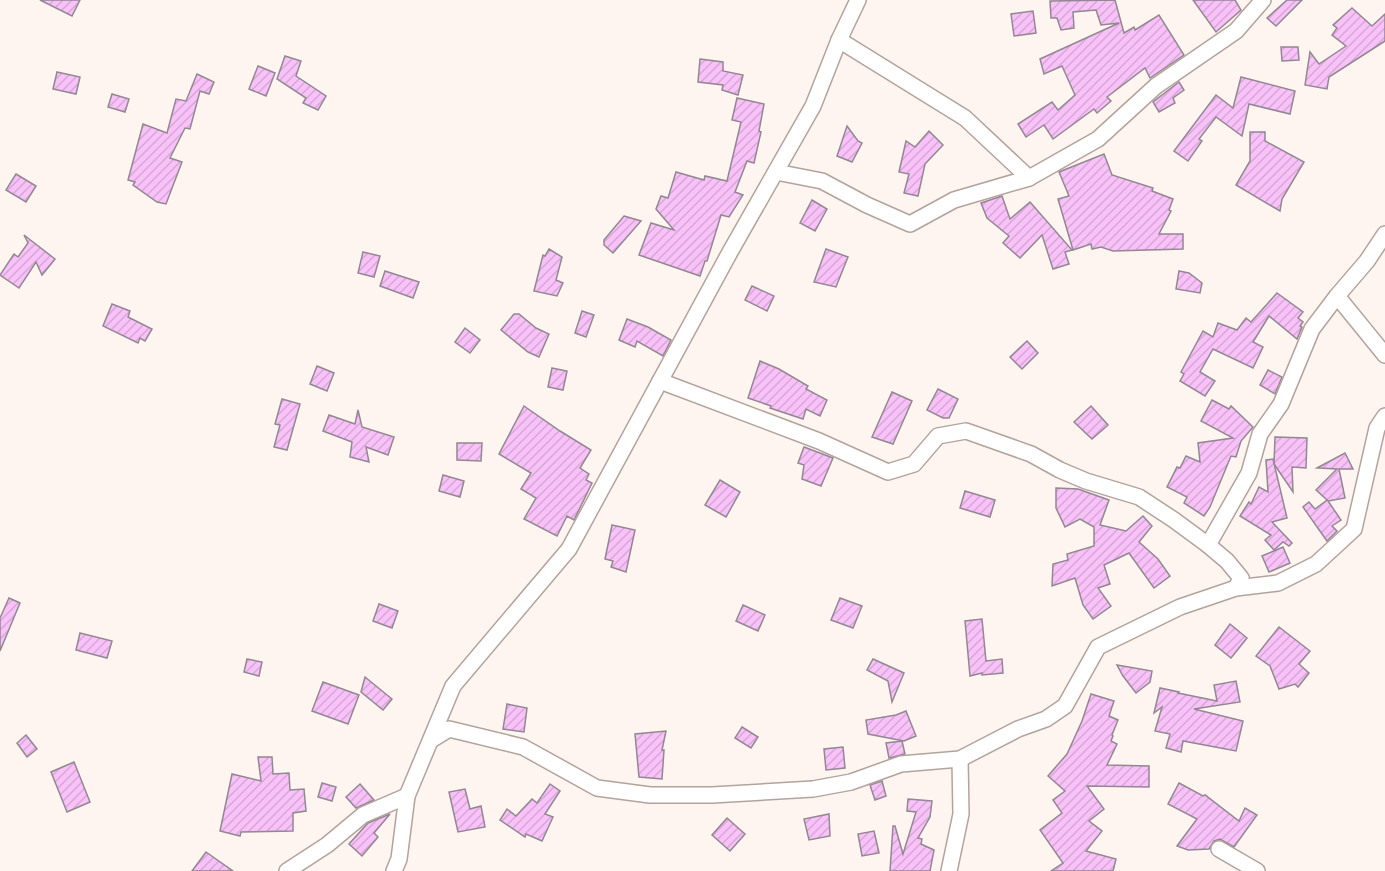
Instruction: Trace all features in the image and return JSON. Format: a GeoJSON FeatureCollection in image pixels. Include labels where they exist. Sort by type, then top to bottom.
{"type":"FeatureCollection","features":[{"type":"Feature","properties":{"kind":"street"},"geometry":{"type":"LineString","coordinates":[[394,871],[399,859],[407,796],[453,686],[568,549],[813,106],[838,40],[858,0]]}},
{"type":"Feature","properties":{"kind":"street"},"geometry":{"type":"LineString","coordinates":[[776,172],[822,181],[867,205],[910,224],[954,200],[1029,178],[1098,139],[1156,86],[1236,31],[1263,0]]}},
{"type":"Feature","properties":{"kind":"street"},"geometry":{"type":"LineString","coordinates":[[838,40],[965,118],[1029,178]]}},
{"type":"Feature","properties":{"kind":"street"},"geometry":{"type":"LineString","coordinates":[[1208,545],[1249,473],[1260,434],[1281,404],[1312,329],[1367,261],[1385,234]]}},
{"type":"Feature","properties":{"kind":"street"},"geometry":{"type":"LineString","coordinates":[[1337,296],[1385,355]]}},
{"type":"Feature","properties":{"kind":"street"},"geometry":{"type":"LineString","coordinates":[[660,381],[819,441],[888,472],[914,464],[938,436],[966,432],[1030,454],[1086,481],[1139,497],[1174,520],[1227,561],[1242,578],[1236,588]]}},
{"type":"Feature","properties":{"kind":"street"},"geometry":{"type":"LineString","coordinates":[[431,740],[449,729],[483,736],[524,747],[597,788],[650,795],[712,795],[813,789],[851,782],[901,764],[960,759],[1018,729],[1046,719],[1065,706],[1098,647],[1180,607],[1236,588],[1278,583],[1316,564],[1354,529],[1377,428],[1385,416]]}},
{"type":"Feature","properties":{"kind":"street"},"geometry":{"type":"LineString","coordinates":[[949,871],[961,814],[960,759]]}},
{"type":"Feature","properties":{"kind":"street"},"geometry":{"type":"LineString","coordinates":[[287,871],[327,845],[363,815],[407,796]]}},
{"type":"Feature","properties":{"kind":"street"},"geometry":{"type":"LineString","coordinates":[[1220,849],[1257,871]]}},
{"type":"Feature","properties":{"kind":"building"},"geometry":{"type":"Polygon","coordinates":[[[40,0],[80,0],[72,16],[40,0]]]}},
{"type":"Feature","properties":{"kind":"building"},"geometry":{"type":"Polygon","coordinates":[[[1115,0],[1124,33],[1134,27],[1135,30],[1159,15],[1184,55],[1150,78],[1145,68],[1107,97],[1111,101],[1097,113],[1094,109],[1053,139],[1044,125],[1026,137],[1018,124],[1052,102],[1058,110],[1075,95],[1062,66],[1044,74],[1040,59],[1119,23],[1101,25],[1096,10],[1073,12],[1074,28],[1061,30],[1057,18],[1051,18],[1050,1],[1115,0]]]}},
{"type":"Feature","properties":{"kind":"building"},"geometry":{"type":"Polygon","coordinates":[[[1193,0],[1235,0],[1241,10],[1216,32],[1193,0]]]}},
{"type":"Feature","properties":{"kind":"building"},"geometry":{"type":"Polygon","coordinates":[[[1287,0],[1302,0],[1276,26],[1267,18],[1287,0]]]}},
{"type":"Feature","properties":{"kind":"building"},"geometry":{"type":"Polygon","coordinates":[[[1352,8],[1372,26],[1385,14],[1385,41],[1329,77],[1327,89],[1305,85],[1310,52],[1319,64],[1346,46],[1332,35],[1337,28],[1333,25],[1352,8]]]}},
{"type":"Feature","properties":{"kind":"building"},"geometry":{"type":"Polygon","coordinates":[[[1033,11],[1036,33],[1014,36],[1011,14],[1033,11]]]}},
{"type":"Feature","properties":{"kind":"building"},"geometry":{"type":"Polygon","coordinates":[[[1281,47],[1298,47],[1299,60],[1282,61],[1281,47]]]}},
{"type":"Feature","properties":{"kind":"building"},"geometry":{"type":"Polygon","coordinates":[[[285,56],[301,61],[296,76],[326,96],[318,110],[303,103],[306,98],[277,79],[285,56]]]}},
{"type":"Feature","properties":{"kind":"building"},"geometry":{"type":"Polygon","coordinates":[[[700,59],[723,62],[723,71],[743,75],[738,95],[722,90],[723,85],[698,82],[700,59]]]}},
{"type":"Feature","properties":{"kind":"building"},"geometry":{"type":"Polygon","coordinates":[[[258,66],[275,73],[266,96],[249,89],[258,66]]]}},
{"type":"Feature","properties":{"kind":"building"},"geometry":{"type":"Polygon","coordinates":[[[57,72],[80,77],[76,94],[53,89],[57,72]]]}},
{"type":"Feature","properties":{"kind":"building"},"geometry":{"type":"Polygon","coordinates":[[[197,74],[214,82],[209,94],[200,91],[190,129],[185,128],[170,158],[182,162],[166,204],[157,202],[133,185],[135,182],[128,180],[143,124],[167,133],[176,99],[186,101],[197,74]]]}},
{"type":"Feature","properties":{"kind":"building"},"geometry":{"type":"Polygon","coordinates":[[[1241,77],[1295,91],[1290,114],[1249,104],[1242,136],[1216,117],[1199,139],[1202,141],[1188,161],[1174,151],[1216,95],[1233,108],[1241,77]]]}},
{"type":"Feature","properties":{"kind":"building"},"geometry":{"type":"Polygon","coordinates":[[[1179,82],[1184,90],[1173,98],[1175,103],[1159,112],[1153,102],[1179,82]]]}},
{"type":"Feature","properties":{"kind":"building"},"geometry":{"type":"Polygon","coordinates":[[[112,94],[129,99],[125,112],[108,107],[112,94]]]}},
{"type":"Feature","properties":{"kind":"building"},"geometry":{"type":"Polygon","coordinates":[[[737,98],[764,104],[759,131],[761,132],[754,163],[747,161],[735,192],[743,195],[729,217],[721,215],[700,276],[639,255],[651,223],[674,230],[656,209],[661,196],[668,198],[676,172],[704,180],[705,176],[727,181],[741,122],[732,120],[737,98]]]}},
{"type":"Feature","properties":{"kind":"building"},"geometry":{"type":"Polygon","coordinates":[[[847,126],[862,143],[852,162],[837,156],[847,126]]]}},
{"type":"Feature","properties":{"kind":"building"},"geometry":{"type":"Polygon","coordinates":[[[929,131],[943,145],[925,164],[918,196],[904,193],[909,174],[899,172],[906,141],[915,147],[929,131]]]}},
{"type":"Feature","properties":{"kind":"building"},"geometry":{"type":"Polygon","coordinates":[[[1250,132],[1265,132],[1265,141],[1304,162],[1282,199],[1280,211],[1236,185],[1250,161],[1250,132]]]}},
{"type":"Feature","properties":{"kind":"building"},"geometry":{"type":"Polygon","coordinates":[[[1104,154],[1112,175],[1153,188],[1152,191],[1173,199],[1169,210],[1171,211],[1159,234],[1183,234],[1183,249],[1113,251],[1101,247],[1092,249],[1091,244],[1073,250],[1058,199],[1069,196],[1059,172],[1104,154]]]}},
{"type":"Feature","properties":{"kind":"building"},"geometry":{"type":"Polygon","coordinates":[[[16,174],[36,186],[26,202],[6,190],[16,174]]]}},
{"type":"Feature","properties":{"kind":"building"},"geometry":{"type":"Polygon","coordinates":[[[1002,196],[1010,219],[1030,202],[1072,250],[1065,252],[1069,264],[1053,269],[1042,235],[1020,258],[1003,243],[1009,236],[987,218],[981,203],[1002,196]]]}},
{"type":"Feature","properties":{"kind":"building"},"geometry":{"type":"Polygon","coordinates":[[[812,200],[827,209],[815,231],[800,223],[812,200]]]}},
{"type":"Feature","properties":{"kind":"building"},"geometry":{"type":"Polygon","coordinates":[[[624,216],[641,221],[613,253],[604,245],[604,240],[624,216]]]}},
{"type":"Feature","properties":{"kind":"building"},"geometry":{"type":"Polygon","coordinates":[[[24,235],[55,259],[42,275],[36,262],[19,288],[0,275],[14,254],[18,257],[28,243],[24,235]]]}},
{"type":"Feature","properties":{"kind":"building"},"geometry":{"type":"Polygon","coordinates":[[[549,249],[562,257],[556,280],[563,283],[557,296],[534,291],[543,255],[545,256],[549,249]]]}},
{"type":"Feature","properties":{"kind":"building"},"geometry":{"type":"Polygon","coordinates":[[[826,249],[848,257],[836,287],[814,282],[826,249]]]}},
{"type":"Feature","properties":{"kind":"building"},"geometry":{"type":"Polygon","coordinates":[[[363,252],[380,256],[374,277],[358,273],[363,252]]]}},
{"type":"Feature","properties":{"kind":"building"},"geometry":{"type":"Polygon","coordinates":[[[385,271],[419,282],[413,298],[380,286],[385,271]]]}},
{"type":"Feature","properties":{"kind":"building"},"geometry":{"type":"Polygon","coordinates":[[[1179,271],[1189,273],[1202,283],[1200,293],[1176,289],[1179,271]]]}},
{"type":"Feature","properties":{"kind":"building"},"geometry":{"type":"Polygon","coordinates":[[[752,286],[774,296],[767,311],[745,300],[752,286]]]}},
{"type":"Feature","properties":{"kind":"building"},"geometry":{"type":"Polygon","coordinates":[[[1277,293],[1303,312],[1298,318],[1303,322],[1297,339],[1269,316],[1253,342],[1263,347],[1253,368],[1213,349],[1200,372],[1215,381],[1205,396],[1180,381],[1184,374],[1181,372],[1203,331],[1213,337],[1218,323],[1237,330],[1246,318],[1251,322],[1277,293]]]}},
{"type":"Feature","properties":{"kind":"building"},"geometry":{"type":"Polygon","coordinates":[[[112,304],[130,311],[128,317],[152,329],[145,341],[140,338],[138,343],[103,326],[112,304]]]}},
{"type":"Feature","properties":{"kind":"building"},"geometry":{"type":"Polygon","coordinates":[[[582,311],[594,315],[586,337],[575,333],[582,311]]]}},
{"type":"Feature","properties":{"kind":"building"},"geometry":{"type":"Polygon","coordinates":[[[514,314],[519,314],[536,328],[549,334],[539,357],[528,352],[501,330],[514,314]]]}},
{"type":"Feature","properties":{"kind":"building"},"geometry":{"type":"Polygon","coordinates":[[[627,319],[648,327],[671,340],[663,356],[637,341],[635,347],[619,340],[627,319]]]}},
{"type":"Feature","properties":{"kind":"building"},"geometry":{"type":"Polygon","coordinates":[[[465,328],[480,340],[470,353],[455,342],[465,328]]]}},
{"type":"Feature","properties":{"kind":"building"},"geometry":{"type":"Polygon","coordinates":[[[1027,341],[1038,353],[1022,369],[1010,357],[1027,341]]]}},
{"type":"Feature","properties":{"kind":"building"},"geometry":{"type":"Polygon","coordinates":[[[760,361],[779,369],[808,386],[806,389],[827,400],[820,416],[806,409],[803,419],[748,398],[760,361]]]}},
{"type":"Feature","properties":{"kind":"building"},"geometry":{"type":"Polygon","coordinates":[[[317,366],[334,373],[327,391],[310,384],[317,366]]]}},
{"type":"Feature","properties":{"kind":"building"},"geometry":{"type":"Polygon","coordinates":[[[552,368],[567,371],[563,390],[548,387],[552,368]]]}},
{"type":"Feature","properties":{"kind":"building"},"geometry":{"type":"Polygon","coordinates":[[[1268,370],[1282,377],[1275,394],[1260,385],[1268,370]]]}},
{"type":"Feature","properties":{"kind":"building"},"geometry":{"type":"Polygon","coordinates":[[[938,389],[958,399],[949,418],[943,418],[927,410],[938,389]]]}},
{"type":"Feature","properties":{"kind":"building"},"geometry":{"type":"Polygon","coordinates":[[[892,392],[912,401],[893,444],[872,437],[892,392]]]}},
{"type":"Feature","properties":{"kind":"building"},"geometry":{"type":"Polygon","coordinates":[[[282,399],[300,404],[287,450],[274,447],[280,425],[275,424],[282,399]]]}},
{"type":"Feature","properties":{"kind":"building"},"geometry":{"type":"Polygon","coordinates":[[[1212,400],[1229,409],[1231,406],[1253,427],[1241,441],[1236,457],[1231,456],[1204,516],[1184,503],[1187,497],[1167,487],[1177,467],[1180,468],[1186,456],[1200,462],[1198,443],[1233,438],[1201,421],[1212,400]]]}},
{"type":"Feature","properties":{"kind":"building"},"geometry":{"type":"Polygon","coordinates":[[[524,406],[591,450],[580,468],[589,474],[586,480],[592,483],[574,520],[567,516],[557,536],[524,519],[536,498],[521,489],[531,473],[499,454],[524,406]]]}},
{"type":"Feature","properties":{"kind":"building"},"geometry":{"type":"Polygon","coordinates":[[[1091,406],[1108,425],[1092,439],[1074,422],[1091,406]]]}},
{"type":"Feature","properties":{"kind":"building"},"geometry":{"type":"Polygon","coordinates":[[[358,410],[362,427],[394,437],[388,455],[366,447],[369,462],[350,457],[352,442],[323,431],[329,415],[355,424],[358,410]]]}},
{"type":"Feature","properties":{"kind":"building"},"geometry":{"type":"Polygon","coordinates":[[[1275,437],[1307,438],[1306,468],[1292,467],[1293,492],[1274,464],[1275,437]]]}},
{"type":"Feature","properties":{"kind":"building"},"geometry":{"type":"Polygon","coordinates":[[[457,443],[482,443],[481,461],[457,460],[457,443]]]}},
{"type":"Feature","properties":{"kind":"building"},"geometry":{"type":"Polygon","coordinates":[[[804,447],[833,458],[821,486],[802,479],[804,465],[798,463],[804,447]]]}},
{"type":"Feature","properties":{"kind":"building"},"geometry":{"type":"Polygon","coordinates":[[[1345,453],[1353,469],[1339,469],[1345,498],[1328,501],[1341,520],[1332,526],[1337,531],[1327,541],[1303,507],[1309,502],[1315,509],[1327,500],[1316,490],[1337,469],[1317,468],[1345,453]]]}},
{"type":"Feature","properties":{"kind":"building"},"geometry":{"type":"Polygon","coordinates":[[[1273,459],[1287,518],[1272,522],[1292,543],[1289,546],[1283,542],[1274,550],[1265,540],[1271,535],[1240,516],[1249,502],[1251,504],[1259,487],[1268,492],[1266,460],[1273,459]]]}},
{"type":"Feature","properties":{"kind":"building"},"geometry":{"type":"Polygon","coordinates":[[[443,475],[464,481],[460,497],[439,491],[443,475]]]}},
{"type":"Feature","properties":{"kind":"building"},"geometry":{"type":"Polygon","coordinates":[[[720,480],[740,492],[726,517],[705,505],[720,480]]]}},
{"type":"Feature","properties":{"kind":"building"},"geometry":{"type":"Polygon","coordinates":[[[1056,488],[1078,489],[1109,500],[1100,525],[1126,531],[1143,516],[1152,526],[1139,542],[1158,559],[1170,576],[1154,588],[1129,553],[1104,565],[1110,584],[1098,588],[1111,606],[1093,619],[1083,605],[1075,578],[1052,586],[1053,564],[1068,560],[1067,554],[1094,546],[1094,527],[1080,519],[1065,527],[1056,508],[1056,488]]]}},
{"type":"Feature","properties":{"kind":"building"},"geometry":{"type":"Polygon","coordinates":[[[965,491],[995,500],[990,517],[960,508],[965,491]]]}},
{"type":"Feature","properties":{"kind":"building"},"geometry":{"type":"Polygon","coordinates":[[[612,525],[635,530],[626,572],[611,567],[613,561],[605,559],[612,525]]]}},
{"type":"Feature","properties":{"kind":"building"},"geometry":{"type":"Polygon","coordinates":[[[1283,547],[1290,563],[1269,572],[1262,556],[1283,547]]]}},
{"type":"Feature","properties":{"kind":"building"},"geometry":{"type":"Polygon","coordinates":[[[9,598],[20,603],[0,651],[0,618],[9,598]]]}},
{"type":"Feature","properties":{"kind":"building"},"geometry":{"type":"Polygon","coordinates":[[[840,598],[862,606],[853,628],[831,620],[840,598]]]}},
{"type":"Feature","properties":{"kind":"building"},"geometry":{"type":"Polygon","coordinates":[[[379,604],[398,611],[392,628],[373,621],[379,604]]]}},
{"type":"Feature","properties":{"kind":"building"},"geometry":{"type":"Polygon","coordinates":[[[743,605],[765,615],[758,631],[736,621],[743,605]]]}},
{"type":"Feature","properties":{"kind":"building"},"geometry":{"type":"Polygon","coordinates":[[[982,619],[986,661],[1002,659],[1003,673],[982,675],[982,673],[970,676],[965,621],[982,619]]]}},
{"type":"Feature","properties":{"kind":"building"},"geometry":{"type":"Polygon","coordinates":[[[1230,624],[1247,638],[1231,658],[1215,645],[1230,624]]]}},
{"type":"Feature","properties":{"kind":"building"},"geometry":{"type":"Polygon","coordinates":[[[1279,627],[1310,651],[1299,664],[1309,673],[1298,687],[1295,684],[1279,689],[1270,666],[1256,656],[1279,627]]]}},
{"type":"Feature","properties":{"kind":"building"},"geometry":{"type":"Polygon","coordinates":[[[80,633],[112,641],[107,658],[76,650],[80,633]]]}},
{"type":"Feature","properties":{"kind":"building"},"geometry":{"type":"Polygon","coordinates":[[[247,659],[262,662],[259,676],[244,672],[247,659]]]}},
{"type":"Feature","properties":{"kind":"building"},"geometry":{"type":"Polygon","coordinates":[[[873,659],[904,673],[892,702],[888,681],[867,670],[873,659]]]}},
{"type":"Feature","properties":{"kind":"building"},"geometry":{"type":"Polygon","coordinates":[[[1117,665],[1152,671],[1150,682],[1136,693],[1117,665]]]}},
{"type":"Feature","properties":{"kind":"building"},"geometry":{"type":"Polygon","coordinates":[[[365,677],[392,699],[383,710],[361,692],[365,677]]]}},
{"type":"Feature","properties":{"kind":"building"},"geometry":{"type":"Polygon","coordinates":[[[1236,681],[1240,702],[1194,709],[1243,721],[1236,751],[1183,741],[1181,752],[1166,748],[1170,734],[1155,731],[1162,707],[1154,713],[1160,688],[1217,701],[1214,685],[1236,681]]]}},
{"type":"Feature","properties":{"kind":"building"},"geometry":{"type":"Polygon","coordinates":[[[323,682],[359,695],[348,724],[312,711],[323,682]]]}},
{"type":"Feature","properties":{"kind":"building"},"geometry":{"type":"Polygon","coordinates":[[[1091,694],[1114,701],[1109,716],[1118,720],[1111,741],[1117,744],[1107,765],[1149,766],[1149,787],[1087,786],[1104,809],[1089,821],[1102,831],[1086,851],[1116,859],[1113,871],[1051,871],[1063,863],[1040,830],[1062,813],[1053,800],[1065,791],[1048,776],[1067,754],[1091,694]]]}},
{"type":"Feature","properties":{"kind":"building"},"geometry":{"type":"Polygon","coordinates":[[[507,704],[527,708],[524,732],[503,729],[507,704]]]}},
{"type":"Feature","properties":{"kind":"building"},"geometry":{"type":"Polygon","coordinates":[[[906,711],[916,736],[904,741],[868,734],[866,720],[906,711]]]}},
{"type":"Feature","properties":{"kind":"building"},"geometry":{"type":"Polygon","coordinates":[[[742,727],[758,737],[751,748],[735,738],[742,727]]]}},
{"type":"Feature","properties":{"kind":"building"},"geometry":{"type":"Polygon","coordinates":[[[666,731],[662,750],[664,750],[662,779],[639,777],[635,734],[666,731]]]}},
{"type":"Feature","properties":{"kind":"building"},"geometry":{"type":"Polygon","coordinates":[[[26,735],[37,749],[27,757],[17,743],[26,735]]]}},
{"type":"Feature","properties":{"kind":"building"},"geometry":{"type":"Polygon","coordinates":[[[902,741],[905,754],[889,758],[886,743],[902,741]]]}},
{"type":"Feature","properties":{"kind":"building"},"geometry":{"type":"Polygon","coordinates":[[[843,747],[845,768],[826,770],[824,749],[843,747]]]}},
{"type":"Feature","properties":{"kind":"building"},"geometry":{"type":"Polygon","coordinates":[[[258,757],[272,757],[273,774],[289,773],[290,790],[304,789],[306,811],[293,813],[293,831],[241,832],[240,836],[220,831],[232,774],[261,781],[258,757]]]}},
{"type":"Feature","properties":{"kind":"building"},"geometry":{"type":"Polygon","coordinates":[[[74,762],[90,802],[67,812],[51,772],[74,762]]]}},
{"type":"Feature","properties":{"kind":"building"},"geometry":{"type":"Polygon","coordinates":[[[882,781],[886,796],[875,800],[870,785],[882,781]]]}},
{"type":"Feature","properties":{"kind":"building"},"geometry":{"type":"Polygon","coordinates":[[[322,783],[336,787],[332,801],[318,797],[322,783]]]}},
{"type":"Feature","properties":{"kind":"building"},"geometry":{"type":"Polygon","coordinates":[[[1179,783],[1205,795],[1239,821],[1245,808],[1257,815],[1234,847],[1220,839],[1214,841],[1209,849],[1188,850],[1177,846],[1197,819],[1168,804],[1179,783]]]}},
{"type":"Feature","properties":{"kind":"building"},"geometry":{"type":"Polygon","coordinates":[[[360,784],[374,800],[356,808],[346,797],[360,784]]]}},
{"type":"Feature","properties":{"kind":"building"},"geometry":{"type":"Polygon","coordinates":[[[550,784],[560,791],[545,814],[553,817],[542,841],[526,834],[525,837],[500,820],[507,809],[516,816],[532,799],[537,803],[550,784]]]}},
{"type":"Feature","properties":{"kind":"building"},"geometry":{"type":"Polygon","coordinates":[[[465,789],[470,809],[481,806],[485,827],[458,832],[449,792],[465,789]]]}},
{"type":"Feature","properties":{"kind":"building"},"geometry":{"type":"Polygon","coordinates":[[[908,799],[932,801],[930,817],[918,838],[922,839],[921,844],[934,850],[930,871],[890,871],[893,826],[895,826],[903,854],[916,812],[907,811],[908,799]]]}},
{"type":"Feature","properties":{"kind":"building"},"geometry":{"type":"Polygon","coordinates":[[[390,814],[374,833],[378,837],[362,856],[349,844],[368,823],[390,814]]]}},
{"type":"Feature","properties":{"kind":"building"},"geometry":{"type":"Polygon","coordinates":[[[829,814],[830,836],[809,840],[804,819],[829,814]]]}},
{"type":"Feature","properties":{"kind":"building"},"geometry":{"type":"Polygon","coordinates":[[[727,818],[745,834],[730,851],[712,835],[727,818]]]}},
{"type":"Feature","properties":{"kind":"building"},"geometry":{"type":"Polygon","coordinates":[[[874,831],[879,853],[862,856],[858,834],[874,831]]]}},
{"type":"Feature","properties":{"kind":"building"},"geometry":{"type":"Polygon","coordinates":[[[206,852],[233,871],[192,871],[206,852]]]}}]}
